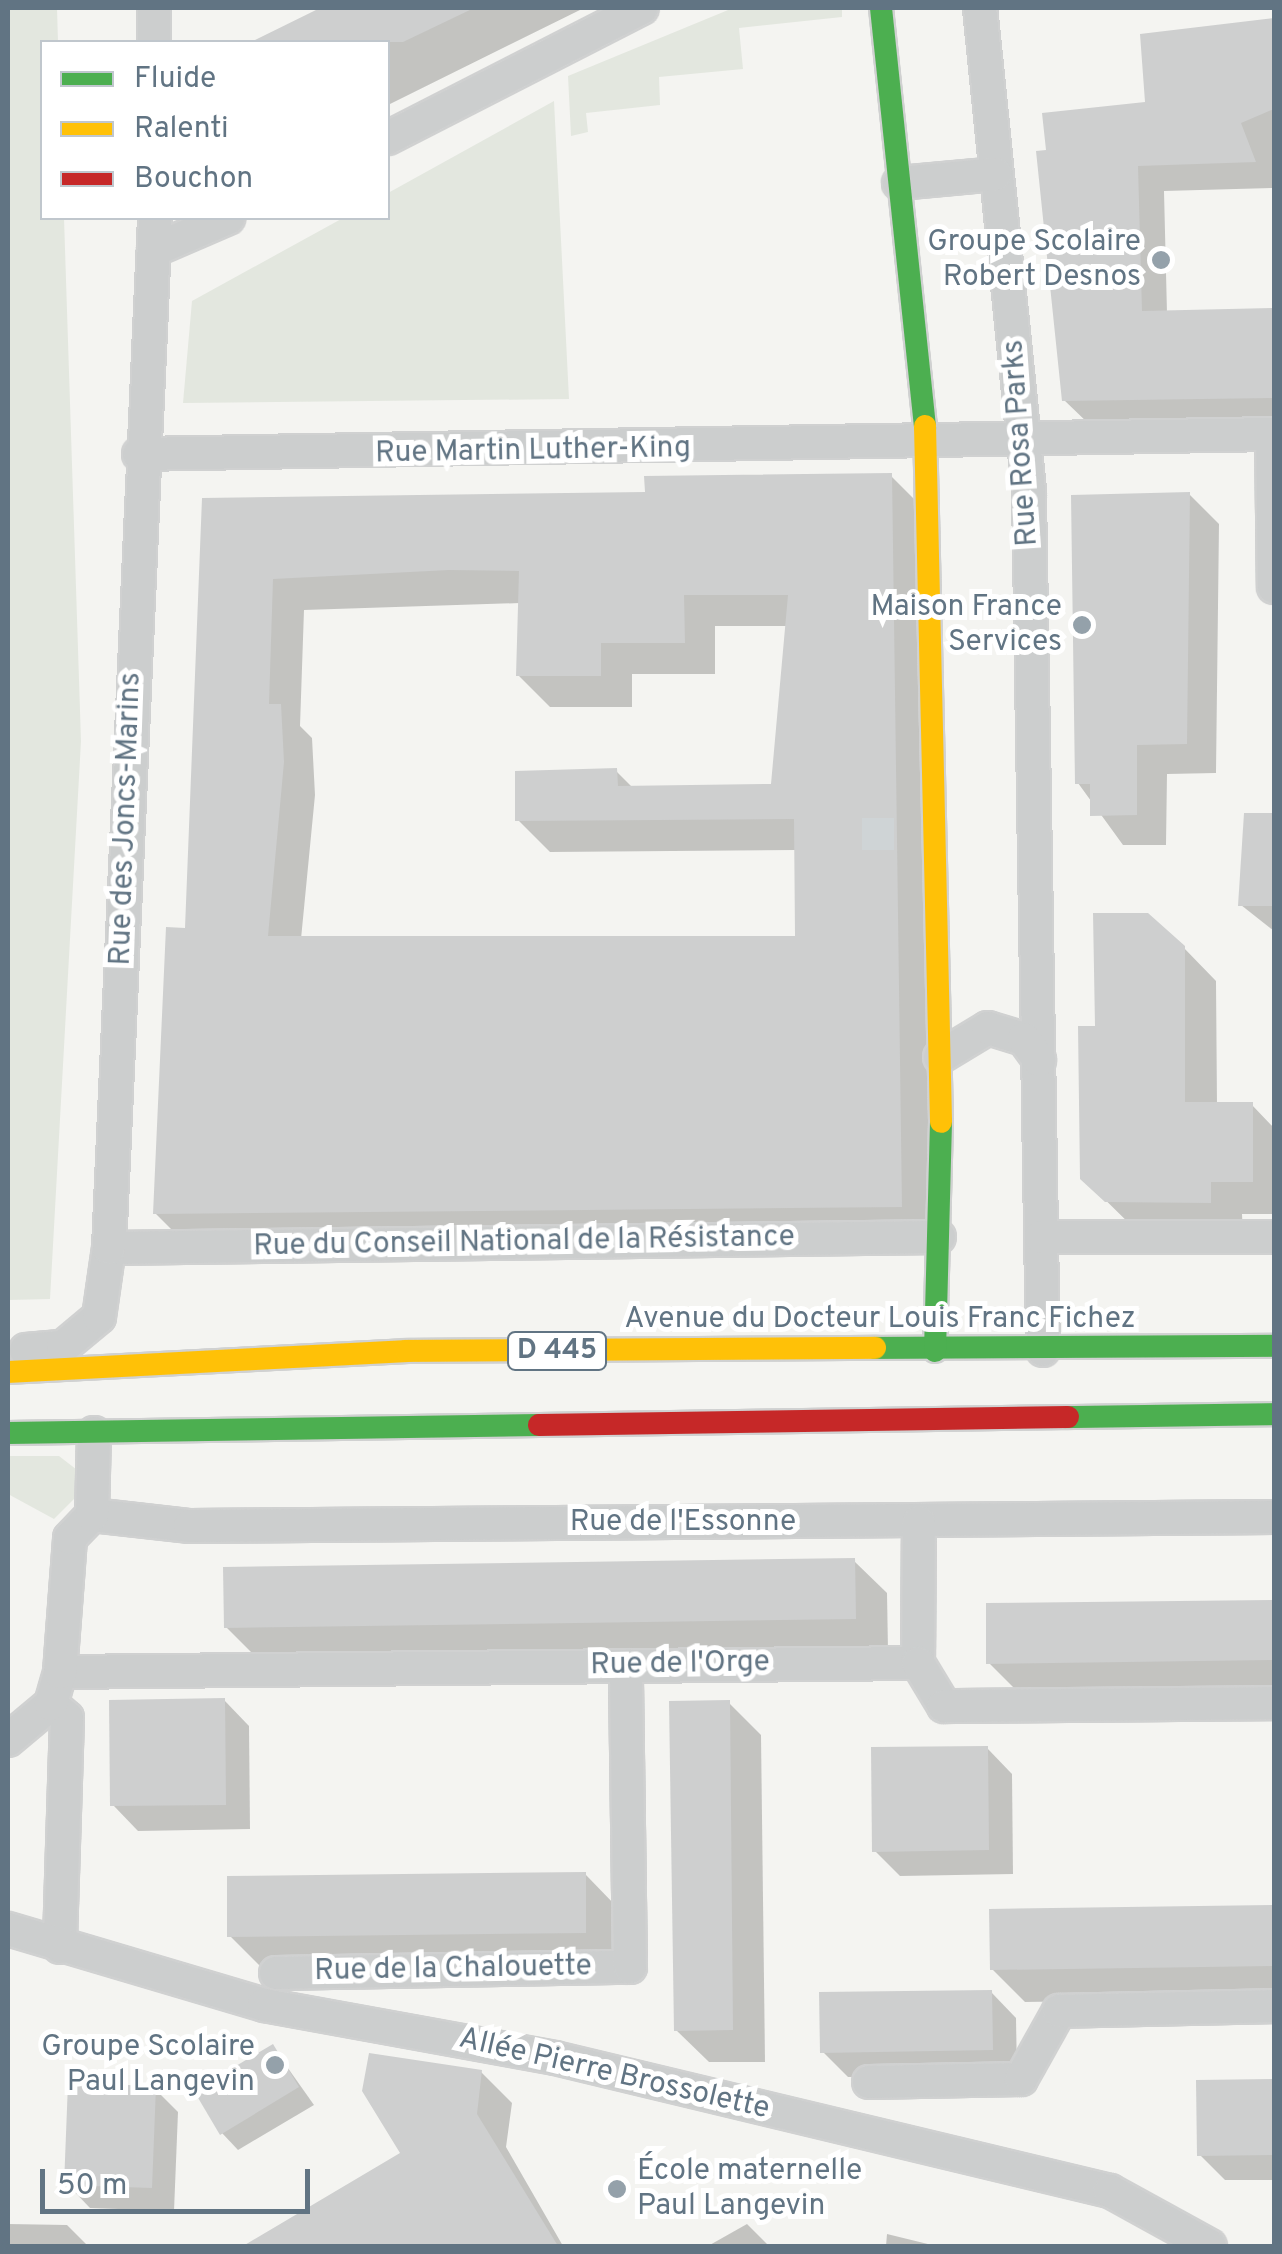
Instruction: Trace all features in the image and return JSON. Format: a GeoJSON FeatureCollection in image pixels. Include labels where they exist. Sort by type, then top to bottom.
{"type":"FeatureCollection","features":[{"type":"Feature","properties":{"kind":"main road"},"geometry":{"type":"LineString","coordinates":[[522,1427],[681,1397],[946,1386],[935,1350],[940,1057],[926,442],[881,8]]}},
{"type":"Feature","properties":{"kind":"main road","name":"Avenue du Docteur Louis Franc Fichez"},"geometry":{"type":"LineString","coordinates":[[8,1372],[406,1351],[1274,1346]]}},
{"type":"Feature","properties":{"kind":"main road"},"geometry":{"type":"LineString","coordinates":[[1043,1350],[1024,1385],[1054,1418]]}},
{"type":"Feature","properties":{"kind":"main road"},"geometry":{"type":"LineString","coordinates":[[8,1432],[94,1434],[1274,1414]]}},
{"type":"Feature","properties":{"kind":"street"},"geometry":{"type":"LineString","coordinates":[[154,8],[154,40]]}},
{"type":"Feature","properties":{"kind":"street"},"geometry":{"type":"LineString","coordinates":[[390,137],[642,8]]}},
{"type":"Feature","properties":{"kind":"street","name":"Rue Rosa Parks"},"geometry":{"type":"LineString","coordinates":[[980,8],[1026,438],[1043,1350]]}},
{"type":"Feature","properties":{"kind":"street"},"geometry":{"type":"LineString","coordinates":[[899,183],[996,174]]}},
{"type":"Feature","properties":{"kind":"street"},"geometry":{"type":"LineString","coordinates":[[155,234],[219,220]]}},
{"type":"Feature","properties":{"kind":"street","name":"Rue des Joncs-Marins"},"geometry":{"type":"LineString","coordinates":[[8,1352],[63,1347],[99,1317],[109,1248],[139,454],[155,234]]}},
{"type":"Feature","properties":{"kind":"street"},"geometry":{"type":"LineString","coordinates":[[1273,434],[1274,587]]}},
{"type":"Feature","properties":{"kind":"street","name":"Rue Martin Luther-King"},"geometry":{"type":"LineString","coordinates":[[139,454],[1273,434]]}},
{"type":"Feature","properties":{"kind":"street"},"geometry":{"type":"LineString","coordinates":[[940,1057],[988,1028],[1024,1039],[1038,1060]]}},
{"type":"Feature","properties":{"kind":"street","name":"Rue du Conseil National de la Résistance"},"geometry":{"type":"LineString","coordinates":[[109,1248],[939,1237]]}},
{"type":"Feature","properties":{"kind":"street"},"geometry":{"type":"LineString","coordinates":[[1041,1237],[1274,1237]]}},
{"type":"Feature","properties":{"kind":"street"},"geometry":{"type":"LineString","coordinates":[[60,1947],[67,1718],[55,1688],[70,1538],[92,1515],[94,1434]]}},
{"type":"Feature","properties":{"kind":"street","name":"Rue de l'Essonne"},"geometry":{"type":"LineString","coordinates":[[92,1515],[190,1526],[1274,1518]]}},
{"type":"Feature","properties":{"kind":"street"},"geometry":{"type":"LineString","coordinates":[[919,1522],[918,1663],[944,1706],[1274,1703]]}},
{"type":"Feature","properties":{"kind":"street","name":"Rue de l'Orge"},"geometry":{"type":"LineString","coordinates":[[55,1688],[626,1666],[918,1663]]}},
{"type":"Feature","properties":{"kind":"street","name":"Rue de la Chalouette"},"geometry":{"type":"LineString","coordinates":[[276,1972],[630,1967],[626,1666]]}},
{"type":"Feature","properties":{"kind":"street"},"geometry":{"type":"LineString","coordinates":[[18,1736],[55,1688]]}},
{"type":"Feature","properties":{"kind":"street","name":"Allée Pierre Brossolette"},"geometry":{"type":"LineString","coordinates":[[8,1929],[264,2005],[554,2058],[1110,2191],[1210,2246]]}},
{"type":"Feature","properties":{"kind":"street"},"geometry":{"type":"LineString","coordinates":[[868,2082],[1021,2079],[1059,2011],[1274,2006]]}},
{"type":"Feature","properties":{"kind":"shaded area"},"geometry":{"type":"Polygon","coordinates":[[[8,8],[57,8],[58,40],[40,40],[40,220],[64,220],[81,741],[50,1299],[8,1300],[8,8]]]}},
{"type":"Feature","properties":{"kind":"shaded area"},"geometry":{"type":"Polygon","coordinates":[[[733,8],[842,8],[842,17],[739,28],[743,69],[659,77],[660,105],[586,113],[588,132],[571,136],[568,76],[733,8]]]}},
{"type":"Feature","properties":{"kind":"shaded area"},"geometry":{"type":"Polygon","coordinates":[[[554,101],[569,399],[183,403],[192,301],[339,220],[390,220],[390,192],[554,101]]]}},
{"type":"Feature","properties":{"kind":"shaded area"},"geometry":{"type":"Polygon","coordinates":[[[8,1456],[59,1456],[81,1473],[77,1496],[54,1519],[8,1494],[8,1456]]]}},
{"type":"Feature","properties":{"kind":"building"},"geometry":{"type":"Polygon","coordinates":[[[320,8],[474,8],[403,42],[255,40],[320,8]]]}},
{"type":"Feature","properties":{"kind":"building","name":"Groupe Scolaire Robert Desnos"},"geometry":{"type":"Polygon","coordinates":[[[1274,18],[1274,109],[1241,123],[1256,162],[1138,166],[1142,311],[1274,308],[1274,398],[1062,401],[1036,151],[1046,150],[1042,113],[1145,102],[1140,34],[1274,18]]]}},
{"type":"Feature","properties":{"kind":"building"},"geometry":{"type":"Polygon","coordinates":[[[892,473],[902,1207],[153,1214],[166,927],[185,928],[202,498],[645,492],[644,476],[892,473]],[[449,570],[273,579],[269,704],[281,704],[284,762],[268,936],[795,936],[794,819],[515,821],[515,771],[617,768],[618,786],[771,784],[788,595],[684,595],[685,643],[601,643],[601,676],[516,676],[519,571],[449,570]]]}},
{"type":"Feature","properties":{"kind":"building"},"geometry":{"type":"Polygon","coordinates":[[[1190,492],[1187,744],[1137,745],[1137,815],[1090,816],[1090,784],[1075,784],[1071,495],[1190,492]]]}},
{"type":"Feature","properties":{"kind":"building"},"geometry":{"type":"Polygon","coordinates":[[[1244,813],[1274,813],[1274,906],[1238,906],[1244,813]]]}},
{"type":"Feature","properties":{"kind":"building"},"geometry":{"type":"Polygon","coordinates":[[[1093,913],[1148,913],[1185,946],[1185,1102],[1253,1102],[1253,1182],[1211,1182],[1211,1203],[1105,1202],[1080,1179],[1078,1026],[1095,1026],[1093,913]]]}},
{"type":"Feature","properties":{"kind":"building"},"geometry":{"type":"Polygon","coordinates":[[[855,1558],[856,1619],[224,1628],[223,1567],[855,1558]]]}},
{"type":"Feature","properties":{"kind":"building"},"geometry":{"type":"Polygon","coordinates":[[[1274,1600],[1274,1660],[986,1664],[986,1603],[1274,1600]]]}},
{"type":"Feature","properties":{"kind":"building"},"geometry":{"type":"Polygon","coordinates":[[[225,1698],[226,1805],[110,1806],[109,1700],[225,1698]]]}},
{"type":"Feature","properties":{"kind":"building"},"geometry":{"type":"Polygon","coordinates":[[[730,1700],[733,2030],[674,2031],[669,1701],[730,1700]]]}},
{"type":"Feature","properties":{"kind":"building"},"geometry":{"type":"Polygon","coordinates":[[[988,1746],[989,1850],[872,1852],[871,1747],[988,1746]]]}},
{"type":"Feature","properties":{"kind":"building"},"geometry":{"type":"Polygon","coordinates":[[[586,1872],[586,1933],[227,1937],[227,1876],[586,1872]]]}},
{"type":"Feature","properties":{"kind":"building"},"geometry":{"type":"Polygon","coordinates":[[[1274,1905],[1274,1966],[990,1970],[989,1909],[1274,1905]]]}},
{"type":"Feature","properties":{"kind":"building"},"geometry":{"type":"Polygon","coordinates":[[[992,1990],[993,2050],[820,2053],[819,1992],[992,1990]]]}},
{"type":"Feature","properties":{"kind":"building"},"geometry":{"type":"Polygon","coordinates":[[[273,2044],[299,2087],[220,2135],[194,2091],[273,2044]]]}},
{"type":"Feature","properties":{"kind":"building"},"geometry":{"type":"Polygon","coordinates":[[[369,2053],[482,2070],[477,2114],[558,2246],[243,2246],[400,2153],[362,2091],[369,2053]]]}},
{"type":"Feature","properties":{"kind":"building"},"geometry":{"type":"Polygon","coordinates":[[[1274,2079],[1274,2155],[1197,2156],[1196,2080],[1274,2079]]]}},
{"type":"Feature","properties":{"kind":"building"},"geometry":{"type":"Polygon","coordinates":[[[68,2083],[156,2086],[152,2188],[64,2185],[68,2083]]]}},
{"type":"Feature","properties":{"kind":"tunnel"},"geometry":{"type":"LineString","coordinates":[[862,834],[897,834]]}},
{"type":"Feature","properties":{"kind":"traffic: fast"},"geometry":{"type":"LineString","coordinates":[[881,8],[925,426]]}},
{"type":"Feature","properties":{"kind":"traffic: fast"},"geometry":{"type":"LineString","coordinates":[[935,1351],[941,1122]]}},
{"type":"Feature","properties":{"kind":"traffic: fast"},"geometry":{"type":"LineString","coordinates":[[875,1348],[1274,1346]]}},
{"type":"Feature","properties":{"kind":"traffic: fast"},"geometry":{"type":"LineString","coordinates":[[1068,1417],[1274,1414]]}},
{"type":"Feature","properties":{"kind":"traffic: fast"},"geometry":{"type":"LineString","coordinates":[[8,1433],[539,1425]]}},
{"type":"Feature","properties":{"kind":"traffic: slow"},"geometry":{"type":"LineString","coordinates":[[925,426],[941,1122]]}},
{"type":"Feature","properties":{"kind":"traffic: slow"},"geometry":{"type":"LineString","coordinates":[[8,1372],[406,1351],[875,1348]]}},
{"type":"Feature","properties":{"kind":"traffic: jam"},"geometry":{"type":"LineString","coordinates":[[539,1425],[1068,1417]]}},
{"type":"Feature","properties":{"kind":"place","name":"Groupe Scolaire Robert Desnos"},"geometry":{"type":"Point","coordinates":[1161,260]}},
{"type":"Feature","properties":{"kind":"place","name":"Maison France Services"},"geometry":{"type":"Point","coordinates":[1082,625]}},
{"type":"Feature","properties":{"kind":"place","name":"Groupe Scolaire Paul Langevin"},"geometry":{"type":"Point","coordinates":[275,2065]}},
{"type":"Feature","properties":{"kind":"place","name":"École maternelle Paul Langevin"},"geometry":{"type":"Point","coordinates":[617,2189]}}]}
